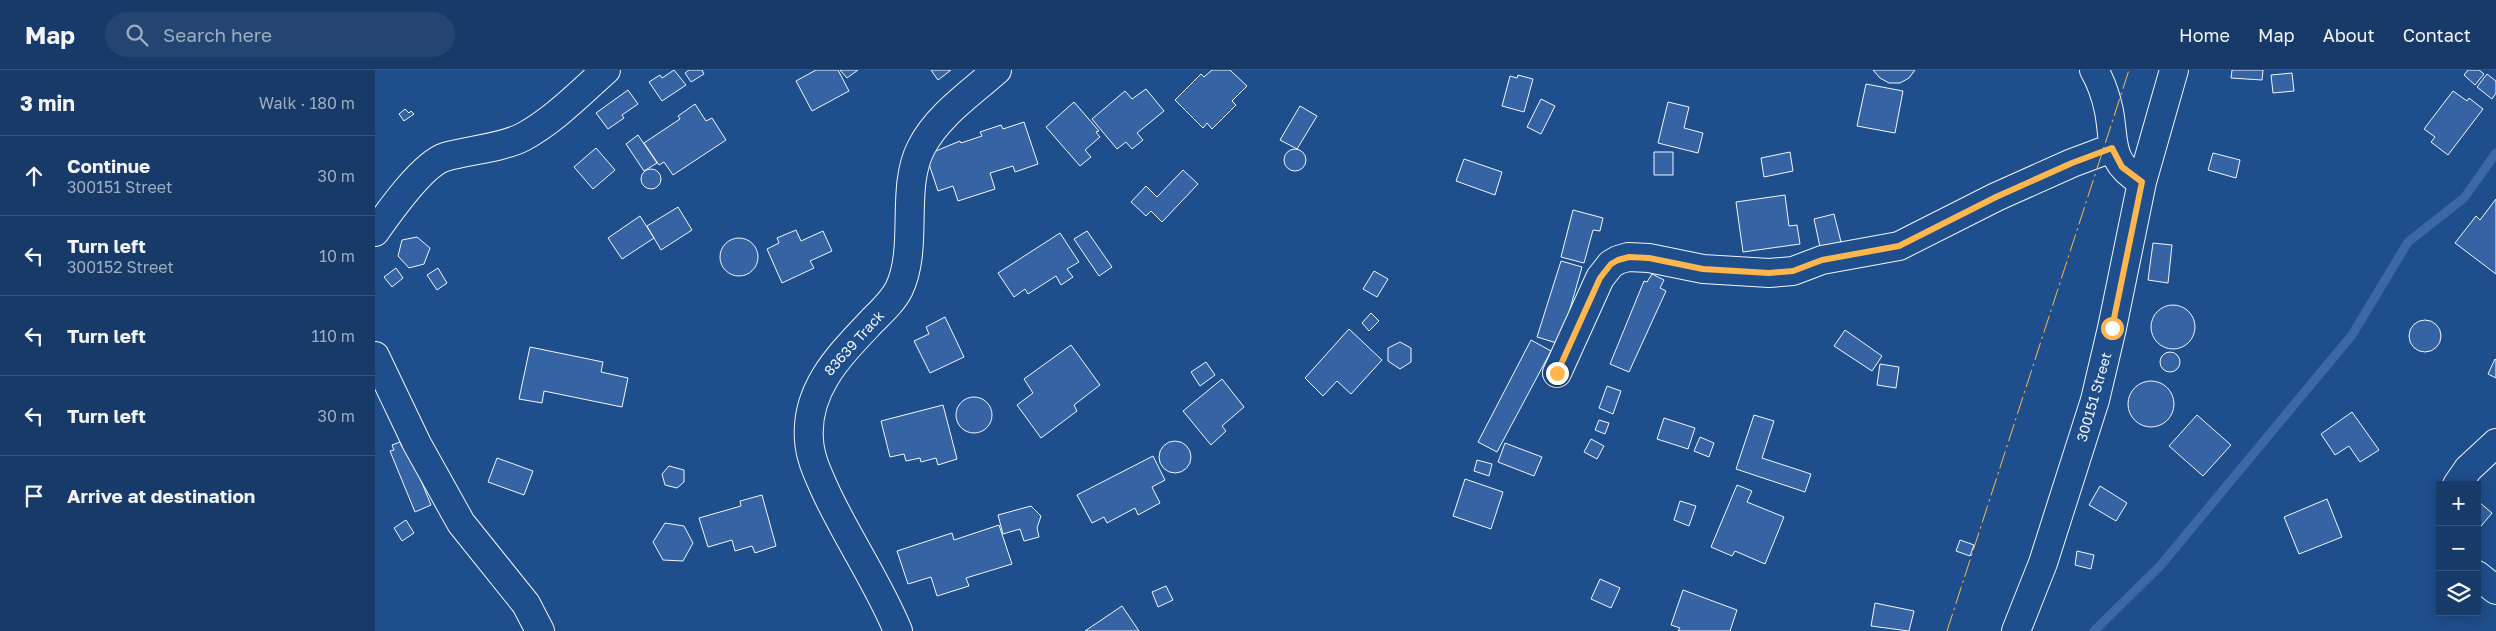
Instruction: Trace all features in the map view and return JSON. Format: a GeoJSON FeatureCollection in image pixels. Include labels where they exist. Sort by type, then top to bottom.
{"type":"FeatureCollection","features":[{"type":"Feature","properties":{"kind":"street"},"geometry":{"type":"LineString","coordinates":[[375,232],[408,187],[442,158],[521,138],[548,121],[606,70]]}},
{"type":"Feature","properties":{"kind":"street","name":"83639 Track"},"geometry":{"type":"LineString","coordinates":[[898,631],[891,614],[840,523],[813,461],[809,439],[811,408],[822,379],[847,348],[887,306],[899,289],[907,251],[913,168],[932,127],[997,70]]}},
{"type":"Feature","properties":{"kind":"street"},"geometry":{"type":"LineString","coordinates":[[2094,70],[2109,111],[2112,148],[2122,167],[2142,182]]}},
{"type":"Feature","properties":{"kind":"street","name":"300151 Street"},"geometry":{"type":"LineString","coordinates":[[2015,631],[2043,563],[2095,400],[2142,182],[2174,70]]}},
{"type":"Feature","properties":{"kind":"street"},"geometry":{"type":"LineString","coordinates":[[1557,373],[1600,278],[1611,264],[1618,260],[1629,257],[1649,258],[1703,269],[1769,273],[1793,271],[1822,260],[1899,246],[1996,197],[2072,163],[2112,148]]}},
{"type":"Feature","properties":{"kind":"street"},"geometry":{"type":"LineString","coordinates":[[375,356],[417,444],[461,523],[526,604],[540,631]]}},
{"type":"Feature","properties":{"kind":"street"},"geometry":{"type":"LineString","coordinates":[[2460,481],[2468,469],[2496,443]]}},
{"type":"Feature","properties":{"kind":"street"},"geometry":{"type":"LineString","coordinates":[[2481,578],[2496,590]]}},
{"type":"Feature","properties":{"kind":"building"},"geometry":{"type":"Polygon","coordinates":[[[674,70],[686,85],[662,101],[649,82],[660,75],[662,78],[674,70]]]}},
{"type":"Feature","properties":{"kind":"building"},"geometry":{"type":"Polygon","coordinates":[[[689,70],[702,70],[704,74],[691,82],[685,73],[689,70]]]}},
{"type":"Feature","properties":{"kind":"building"},"geometry":{"type":"Polygon","coordinates":[[[816,70],[838,70],[849,91],[812,111],[796,81],[816,70]]]}},
{"type":"Feature","properties":{"kind":"building"},"geometry":{"type":"Polygon","coordinates":[[[840,70],[858,70],[847,78],[840,70]]]}},
{"type":"Feature","properties":{"kind":"building"},"geometry":{"type":"Polygon","coordinates":[[[931,70],[951,70],[938,80],[931,70]]]}},
{"type":"Feature","properties":{"kind":"building"},"geometry":{"type":"Polygon","coordinates":[[[1212,70],[1230,70],[1247,86],[1232,101],[1236,105],[1212,129],[1207,123],[1203,128],[1175,100],[1201,74],[1204,77],[1212,70]]]}},
{"type":"Feature","properties":{"kind":"building"},"geometry":{"type":"Polygon","coordinates":[[[1873,70],[1915,70],[1909,78],[1900,83],[1889,83],[1880,78],[1873,70]]]}},
{"type":"Feature","properties":{"kind":"building"},"geometry":{"type":"Polygon","coordinates":[[[2232,70],[2263,70],[2262,80],[2231,78],[2232,70]]]}},
{"type":"Feature","properties":{"kind":"building"},"geometry":{"type":"Polygon","coordinates":[[[2468,70],[2479,70],[2484,74],[2475,85],[2464,75],[2468,70]]]}},
{"type":"Feature","properties":{"kind":"building"},"geometry":{"type":"Polygon","coordinates":[[[2292,73],[2294,91],[2273,93],[2271,75],[2292,73]]]}},
{"type":"Feature","properties":{"kind":"building"},"geometry":{"type":"Polygon","coordinates":[[[2487,74],[2496,81],[2496,93],[2492,99],[2477,87],[2487,74]]]}},
{"type":"Feature","properties":{"kind":"building"},"geometry":{"type":"Polygon","coordinates":[[[1518,75],[1533,79],[1524,112],[1502,106],[1510,76],[1517,78],[1518,75]]]}},
{"type":"Feature","properties":{"kind":"building"},"geometry":{"type":"Polygon","coordinates":[[[1866,84],[1903,91],[1895,133],[1857,126],[1866,84]]]}},
{"type":"Feature","properties":{"kind":"building"},"geometry":{"type":"Polygon","coordinates":[[[1146,89],[1164,111],[1137,133],[1143,140],[1132,149],[1126,142],[1117,149],[1092,119],[1125,91],[1132,99],[1146,89]]]}},
{"type":"Feature","properties":{"kind":"building"},"geometry":{"type":"Polygon","coordinates":[[[628,90],[638,104],[622,115],[624,118],[608,129],[596,113],[628,90]]]}},
{"type":"Feature","properties":{"kind":"building"},"geometry":{"type":"Polygon","coordinates":[[[2453,91],[2467,101],[2469,98],[2483,109],[2448,155],[2431,142],[2435,137],[2424,129],[2453,91]]]}},
{"type":"Feature","properties":{"kind":"building"},"geometry":{"type":"Polygon","coordinates":[[[1541,99],[1555,106],[1541,134],[1527,127],[1541,99]]]}},
{"type":"Feature","properties":{"kind":"building"},"geometry":{"type":"Polygon","coordinates":[[[1074,102],[1099,131],[1096,132],[1100,137],[1085,150],[1091,157],[1080,166],[1046,127],[1074,102]]]}},
{"type":"Feature","properties":{"kind":"building"},"geometry":{"type":"Polygon","coordinates":[[[1668,102],[1689,107],[1684,128],[1703,133],[1698,153],[1658,143],[1668,102]]]}},
{"type":"Feature","properties":{"kind":"building"},"geometry":{"type":"Polygon","coordinates":[[[695,104],[706,121],[712,118],[726,140],[673,175],[664,162],[659,165],[644,143],[680,119],[678,116],[695,104]]]}},
{"type":"Feature","properties":{"kind":"building"},"geometry":{"type":"Polygon","coordinates":[[[1300,106],[1317,116],[1297,149],[1280,140],[1300,106]]]}},
{"type":"Feature","properties":{"kind":"building"},"geometry":{"type":"Polygon","coordinates":[[[405,109],[409,113],[411,111],[414,114],[404,121],[399,114],[405,109]]]}},
{"type":"Feature","properties":{"kind":"building"},"geometry":{"type":"Polygon","coordinates":[[[1024,122],[1038,164],[1015,172],[1013,166],[990,173],[995,189],[958,201],[953,186],[938,191],[926,155],[960,141],[961,143],[982,136],[980,132],[1001,125],[1003,129],[1024,122]]]}},
{"type":"Feature","properties":{"kind":"building"},"geometry":{"type":"Polygon","coordinates":[[[638,135],[657,163],[644,171],[626,144],[638,135]]]}},
{"type":"Feature","properties":{"kind":"building"},"geometry":{"type":"Polygon","coordinates":[[[596,148],[615,170],[593,189],[574,167],[596,148]]]}},
{"type":"Feature","properties":{"kind":"building"},"geometry":{"type":"Polygon","coordinates":[[[1295,149],[1303,152],[1306,160],[1303,168],[1295,171],[1287,168],[1284,160],[1287,152],[1295,149]]]}},
{"type":"Feature","properties":{"kind":"building"},"geometry":{"type":"Polygon","coordinates":[[[1654,152],[1673,152],[1673,175],[1654,175],[1654,152]]]}},
{"type":"Feature","properties":{"kind":"building"},"geometry":{"type":"Polygon","coordinates":[[[1790,152],[1793,171],[1764,177],[1761,158],[1790,152]]]}},
{"type":"Feature","properties":{"kind":"building"},"geometry":{"type":"Polygon","coordinates":[[[2213,153],[2240,160],[2236,178],[2208,170],[2213,153]]]}},
{"type":"Feature","properties":{"kind":"building"},"geometry":{"type":"Polygon","coordinates":[[[1464,159],[1502,172],[1495,195],[1456,181],[1464,159]]]}},
{"type":"Feature","properties":{"kind":"building"},"geometry":{"type":"Polygon","coordinates":[[[651,169],[658,172],[661,179],[658,186],[651,189],[644,186],[641,179],[644,172],[651,169]]]}},
{"type":"Feature","properties":{"kind":"building"},"geometry":{"type":"Polygon","coordinates":[[[1183,170],[1198,184],[1162,222],[1151,211],[1146,216],[1131,202],[1146,186],[1157,197],[1183,170]]]}},
{"type":"Feature","properties":{"kind":"building"},"geometry":{"type":"Polygon","coordinates":[[[1785,195],[1789,226],[1797,225],[1800,244],[1743,252],[1736,202],[1785,195]]]}},
{"type":"Feature","properties":{"kind":"building"},"geometry":{"type":"Polygon","coordinates":[[[2496,199],[2496,274],[2455,243],[2476,216],[2480,220],[2496,199]]]}},
{"type":"Feature","properties":{"kind":"building"},"geometry":{"type":"Polygon","coordinates":[[[678,207],[692,230],[661,250],[647,226],[678,207]]]}},
{"type":"Feature","properties":{"kind":"building"},"geometry":{"type":"Polygon","coordinates":[[[1573,210],[1603,218],[1600,231],[1593,230],[1584,263],[1561,257],[1573,210]]]}},
{"type":"Feature","properties":{"kind":"building"},"geometry":{"type":"Polygon","coordinates":[[[1834,214],[1841,242],[1820,247],[1814,219],[1834,214]]]}},
{"type":"Feature","properties":{"kind":"building"},"geometry":{"type":"Polygon","coordinates":[[[640,216],[654,238],[622,259],[608,238],[640,216]]]}},
{"type":"Feature","properties":{"kind":"building"},"geometry":{"type":"Polygon","coordinates":[[[796,230],[801,241],[823,231],[832,251],[810,261],[814,268],[782,283],[767,249],[779,243],[777,238],[796,230]]]}},
{"type":"Feature","properties":{"kind":"building"},"geometry":{"type":"Polygon","coordinates":[[[1087,231],[1112,267],[1099,276],[1074,239],[1087,231]]]}},
{"type":"Feature","properties":{"kind":"building"},"geometry":{"type":"Polygon","coordinates":[[[1060,233],[1079,262],[1067,269],[1073,277],[1061,285],[1056,276],[1028,294],[1025,289],[1014,297],[998,273],[1060,233]]]}},
{"type":"Feature","properties":{"kind":"building"},"geometry":{"type":"Polygon","coordinates":[[[417,237],[430,248],[424,264],[409,268],[398,256],[402,240],[417,237]]]}},
{"type":"Feature","properties":{"kind":"building"},"geometry":{"type":"Polygon","coordinates":[[[739,238],[753,243],[758,257],[753,271],[739,276],[725,271],[720,257],[725,243],[739,238]]]}},
{"type":"Feature","properties":{"kind":"building"},"geometry":{"type":"Polygon","coordinates":[[[2153,243],[2172,245],[2168,283],[2148,280],[2153,243]]]}},
{"type":"Feature","properties":{"kind":"building"},"geometry":{"type":"Polygon","coordinates":[[[1561,261],[1582,267],[1560,344],[1537,337],[1561,261]]]}},
{"type":"Feature","properties":{"kind":"building"},"geometry":{"type":"Polygon","coordinates":[[[396,268],[403,278],[392,287],[384,277],[396,268]]]}},
{"type":"Feature","properties":{"kind":"building"},"geometry":{"type":"Polygon","coordinates":[[[438,268],[447,283],[437,290],[427,275],[438,268]]]}},
{"type":"Feature","properties":{"kind":"building"},"geometry":{"type":"Polygon","coordinates":[[[1374,271],[1388,279],[1377,297],[1363,289],[1374,271]]]}},
{"type":"Feature","properties":{"kind":"building"},"geometry":{"type":"Polygon","coordinates":[[[1652,274],[1664,280],[1660,288],[1666,291],[1629,372],[1610,364],[1644,281],[1647,282],[1652,274]]]}},
{"type":"Feature","properties":{"kind":"building"},"geometry":{"type":"Polygon","coordinates":[[[2173,305],[2185,309],[2191,315],[2195,327],[2191,339],[2185,345],[2173,349],[2161,345],[2155,339],[2151,327],[2155,315],[2161,309],[2173,305]]]}},
{"type":"Feature","properties":{"kind":"building"},"geometry":{"type":"Polygon","coordinates":[[[1371,313],[1379,321],[1369,331],[1362,323],[1371,313]]]}},
{"type":"Feature","properties":{"kind":"building"},"geometry":{"type":"Polygon","coordinates":[[[945,317],[964,357],[930,373],[914,341],[929,334],[926,327],[945,317]]]}},
{"type":"Feature","properties":{"kind":"building"},"geometry":{"type":"Polygon","coordinates":[[[2425,320],[2437,324],[2441,336],[2437,348],[2425,352],[2413,348],[2409,336],[2413,324],[2425,320]]]}},
{"type":"Feature","properties":{"kind":"building"},"geometry":{"type":"Polygon","coordinates":[[[1349,329],[1382,360],[1351,394],[1337,381],[1323,396],[1305,378],[1349,329]]]}},
{"type":"Feature","properties":{"kind":"building"},"geometry":{"type":"Polygon","coordinates":[[[1845,330],[1882,356],[1872,371],[1834,346],[1845,330]]]}},
{"type":"Feature","properties":{"kind":"building"},"geometry":{"type":"Polygon","coordinates":[[[1531,340],[1551,351],[1497,452],[1478,442],[1531,340]]]}},
{"type":"Feature","properties":{"kind":"building"},"geometry":{"type":"Polygon","coordinates":[[[1400,342],[1411,348],[1411,362],[1400,369],[1388,361],[1388,348],[1400,342]]]}},
{"type":"Feature","properties":{"kind":"building"},"geometry":{"type":"Polygon","coordinates":[[[1071,345],[1100,385],[1074,405],[1077,411],[1041,438],[1017,405],[1033,393],[1024,379],[1071,345]]]}},
{"type":"Feature","properties":{"kind":"building"},"geometry":{"type":"Polygon","coordinates":[[[530,347],[603,362],[601,372],[628,378],[622,407],[544,391],[542,403],[519,399],[530,347]]]}},
{"type":"Feature","properties":{"kind":"building"},"geometry":{"type":"Polygon","coordinates":[[[2166,352],[2174,352],[2180,358],[2180,366],[2174,372],[2166,372],[2160,366],[2160,358],[2166,352]]]}},
{"type":"Feature","properties":{"kind":"building"},"geometry":{"type":"Polygon","coordinates":[[[2496,360],[2496,378],[2488,374],[2496,360]]]}},
{"type":"Feature","properties":{"kind":"building"},"geometry":{"type":"Polygon","coordinates":[[[1206,362],[1215,375],[1200,386],[1191,372],[1206,362]]]}},
{"type":"Feature","properties":{"kind":"building"},"geometry":{"type":"Polygon","coordinates":[[[1880,364],[1899,367],[1896,388],[1877,385],[1880,364]]]}},
{"type":"Feature","properties":{"kind":"building"},"geometry":{"type":"Polygon","coordinates":[[[1222,379],[1244,407],[1222,426],[1226,431],[1211,445],[1183,411],[1222,379]]]}},
{"type":"Feature","properties":{"kind":"building"},"geometry":{"type":"Polygon","coordinates":[[[2151,381],[2164,385],[2170,391],[2174,404],[2170,417],[2164,423],[2151,427],[2138,423],[2132,417],[2128,404],[2132,391],[2138,385],[2151,381]]]}},
{"type":"Feature","properties":{"kind":"building"},"geometry":{"type":"Polygon","coordinates":[[[1607,386],[1621,391],[1613,414],[1599,408],[1607,386]]]}},
{"type":"Feature","properties":{"kind":"building"},"geometry":{"type":"Polygon","coordinates":[[[974,397],[981,398],[987,402],[991,408],[991,422],[987,428],[981,432],[974,433],[967,432],[961,428],[957,422],[956,415],[957,408],[961,402],[967,398],[974,397]]]}},
{"type":"Feature","properties":{"kind":"building"},"geometry":{"type":"Polygon","coordinates":[[[943,405],[957,459],[938,465],[936,458],[921,462],[920,458],[906,461],[904,454],[890,457],[881,421],[943,405]]]}},
{"type":"Feature","properties":{"kind":"building"},"geometry":{"type":"Polygon","coordinates":[[[2352,412],[2379,450],[2360,462],[2349,446],[2335,455],[2321,434],[2352,412]]]}},
{"type":"Feature","properties":{"kind":"building"},"geometry":{"type":"Polygon","coordinates":[[[1754,415],[1774,421],[1762,458],[1811,474],[1805,492],[1736,469],[1754,415]]]}},
{"type":"Feature","properties":{"kind":"building"},"geometry":{"type":"Polygon","coordinates":[[[2197,415],[2231,445],[2203,476],[2169,446],[2197,415]]]}},
{"type":"Feature","properties":{"kind":"building"},"geometry":{"type":"Polygon","coordinates":[[[1664,418],[1695,428],[1688,449],[1657,439],[1664,418]]]}},
{"type":"Feature","properties":{"kind":"building"},"geometry":{"type":"Polygon","coordinates":[[[1599,420],[1609,423],[1605,434],[1595,430],[1599,420]]]}},
{"type":"Feature","properties":{"kind":"building"},"geometry":{"type":"Polygon","coordinates":[[[1700,437],[1714,443],[1709,457],[1694,451],[1700,437]]]}},
{"type":"Feature","properties":{"kind":"building"},"geometry":{"type":"Polygon","coordinates":[[[1591,439],[1604,446],[1597,459],[1584,452],[1591,439]]]}},
{"type":"Feature","properties":{"kind":"building"},"geometry":{"type":"Polygon","coordinates":[[[1175,441],[1181,442],[1186,446],[1190,451],[1190,463],[1186,468],[1181,472],[1175,473],[1169,472],[1164,468],[1160,463],[1159,457],[1160,451],[1164,446],[1169,442],[1175,441]]]}},
{"type":"Feature","properties":{"kind":"building"},"geometry":{"type":"Polygon","coordinates":[[[400,442],[402,447],[406,444],[431,505],[415,512],[390,451],[394,450],[392,445],[400,442]]]}},
{"type":"Feature","properties":{"kind":"building"},"geometry":{"type":"Polygon","coordinates":[[[1505,443],[1542,457],[1534,476],[1498,462],[1505,443]]]}},
{"type":"Feature","properties":{"kind":"building"},"geometry":{"type":"Polygon","coordinates":[[[1153,456],[1165,480],[1152,487],[1160,503],[1138,515],[1135,508],[1107,523],[1104,517],[1092,523],[1077,495],[1153,456]]]}},
{"type":"Feature","properties":{"kind":"building"},"geometry":{"type":"Polygon","coordinates":[[[497,458],[533,471],[524,495],[488,482],[497,458]]]}},
{"type":"Feature","properties":{"kind":"building"},"geometry":{"type":"Polygon","coordinates":[[[1477,460],[1492,464],[1489,476],[1474,471],[1477,460]]]}},
{"type":"Feature","properties":{"kind":"building"},"geometry":{"type":"Polygon","coordinates":[[[669,466],[684,470],[684,482],[677,488],[665,485],[662,474],[669,466]]]}},
{"type":"Feature","properties":{"kind":"building"},"geometry":{"type":"Polygon","coordinates":[[[1465,479],[1503,492],[1491,529],[1453,516],[1465,479]]]}},
{"type":"Feature","properties":{"kind":"building"},"geometry":{"type":"Polygon","coordinates":[[[1737,485],[1752,491],[1747,502],[1784,517],[1765,564],[1735,551],[1732,556],[1711,547],[1737,485]]]}},
{"type":"Feature","properties":{"kind":"building"},"geometry":{"type":"Polygon","coordinates":[[[2100,486],[2127,503],[2116,521],[2089,505],[2100,486]]]}},
{"type":"Feature","properties":{"kind":"building"},"geometry":{"type":"Polygon","coordinates":[[[762,495],[776,546],[755,553],[752,546],[735,551],[732,540],[708,547],[699,518],[741,506],[740,501],[762,495]]]}},
{"type":"Feature","properties":{"kind":"building"},"geometry":{"type":"Polygon","coordinates":[[[2327,499],[2342,537],[2299,554],[2284,517],[2327,499]]]}},
{"type":"Feature","properties":{"kind":"building"},"geometry":{"type":"Polygon","coordinates":[[[1680,501],[1696,506],[1689,526],[1674,520],[1680,501]]]}},
{"type":"Feature","properties":{"kind":"building"},"geometry":{"type":"Polygon","coordinates":[[[2481,504],[2492,513],[2481,526],[2481,504]]]}},
{"type":"Feature","properties":{"kind":"building"},"geometry":{"type":"Polygon","coordinates":[[[1031,506],[1041,516],[1037,528],[1039,537],[1024,541],[1020,529],[1003,534],[998,515],[1031,506]]]}},
{"type":"Feature","properties":{"kind":"building"},"geometry":{"type":"Polygon","coordinates":[[[406,520],[414,533],[402,541],[394,528],[406,520]]]}},
{"type":"Feature","properties":{"kind":"building"},"geometry":{"type":"Polygon","coordinates":[[[665,523],[684,526],[693,543],[683,561],[663,560],[653,542],[665,523]]]}},
{"type":"Feature","properties":{"kind":"building"},"geometry":{"type":"Polygon","coordinates":[[[999,525],[1012,564],[966,578],[969,586],[937,596],[931,577],[908,584],[897,551],[952,533],[954,540],[999,525]]]}},
{"type":"Feature","properties":{"kind":"building"},"geometry":{"type":"Polygon","coordinates":[[[1960,540],[1974,545],[1970,556],[1956,551],[1960,540]]]}},
{"type":"Feature","properties":{"kind":"building"},"geometry":{"type":"Polygon","coordinates":[[[2077,551],[2094,555],[2091,569],[2075,565],[2077,551]]]}},
{"type":"Feature","properties":{"kind":"building"},"geometry":{"type":"Polygon","coordinates":[[[1600,579],[1620,588],[1611,608],[1591,599],[1600,579]]]}},
{"type":"Feature","properties":{"kind":"building"},"geometry":{"type":"Polygon","coordinates":[[[1166,586],[1173,600],[1158,607],[1152,592],[1166,586]]]}},
{"type":"Feature","properties":{"kind":"building"},"geometry":{"type":"Polygon","coordinates":[[[1683,590],[1737,610],[1730,631],[1678,631],[1680,628],[1671,625],[1683,590]]]}},
{"type":"Feature","properties":{"kind":"building"},"geometry":{"type":"Polygon","coordinates":[[[1875,603],[1914,611],[1909,631],[1871,626],[1875,603]]]}},
{"type":"Feature","properties":{"kind":"building"},"geometry":{"type":"Polygon","coordinates":[[[1122,606],[1139,631],[1085,631],[1122,606]]]}},
{"type":"Feature","properties":{"kind":"waterway"},"geometry":{"type":"LineString","coordinates":[[2094,631],[2160,566],[2352,335],[2408,242],[2464,198],[2496,153]]}},
{"type":"Feature","properties":{"kind":"power"},"geometry":{"type":"LineString","coordinates":[[1947,631],[2129,70]]}},
{"type":"Feature","properties":{"kind":"route"},"geometry":{"type":"LineString","coordinates":[[1557,373],[1600,278],[1611,264],[1618,260],[1629,257],[1649,258],[1703,269],[1769,273],[1793,271],[1822,260],[1899,246],[1996,197],[2072,163],[2112,148],[2122,167],[2142,182],[2112,328]]}}]}
